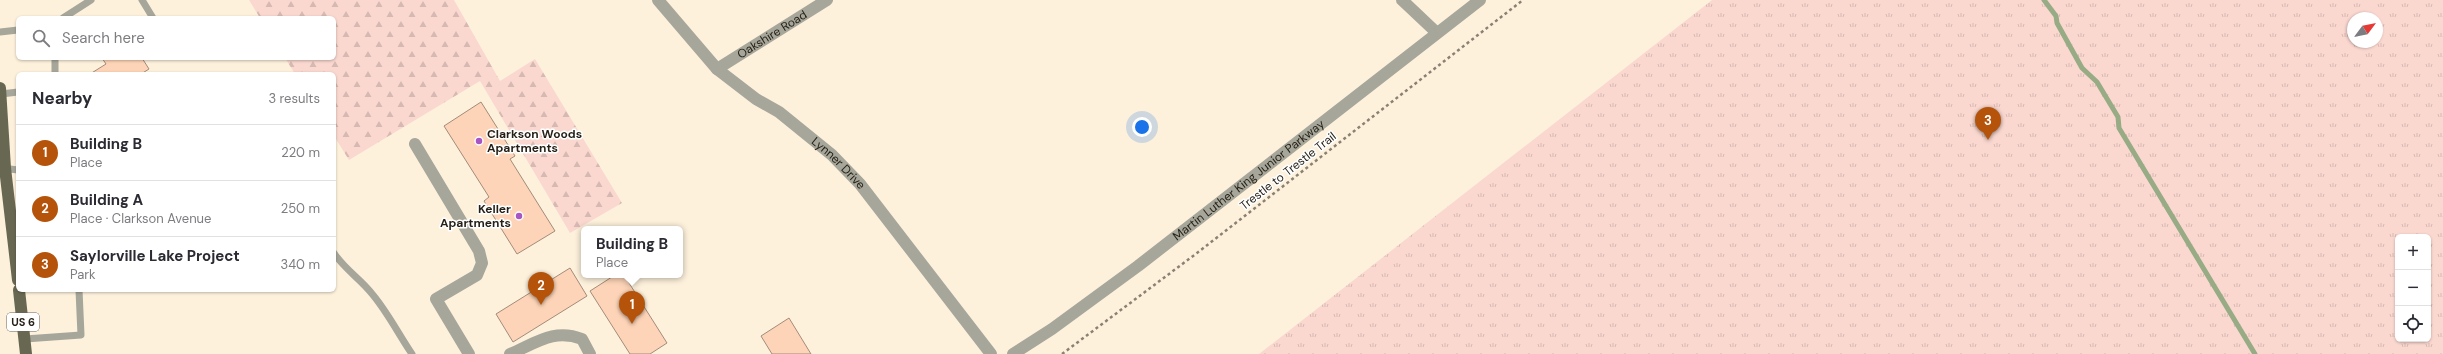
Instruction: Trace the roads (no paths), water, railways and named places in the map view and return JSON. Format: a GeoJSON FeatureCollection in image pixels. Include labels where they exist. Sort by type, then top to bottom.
{"type":"FeatureCollection","features":[{"type":"Feature","properties":{"kind":"main road"},"geometry":{"type":"LineString","coordinates":[[0,91],[3,168],[16,265]]}},
{"type":"Feature","properties":{"kind":"main road","name":"US 6"},"geometry":{"type":"LineString","coordinates":[[19,292],[26,354]]}},
{"type":"Feature","properties":{"kind":"street","name":"Lynner Drive"},"geometry":{"type":"LineString","coordinates":[[658,0],[717,69],[756,99],[779,112],[832,155],[860,184],[991,354]]}},
{"type":"Feature","properties":{"kind":"street","name":"Oakshire Road"},"geometry":{"type":"LineString","coordinates":[[717,69],[827,0]]}},
{"type":"Feature","properties":{"kind":"street"},"geometry":{"type":"LineString","coordinates":[[1402,0],[1436,34]]}},
{"type":"Feature","properties":{"kind":"street","name":"Martin Luther King Junior Parkway"},"geometry":{"type":"LineString","coordinates":[[1013,354],[1052,329],[1138,266],[1480,0]]}},
{"type":"Feature","properties":{"kind":"street"},"geometry":{"type":"LineString","coordinates":[[415,144],[479,250],[482,263],[476,275],[436,299],[469,354]]}},
{"type":"Feature","properties":{"kind":"street"},"geometry":{"type":"LineString","coordinates":[[510,354],[555,334],[568,334],[582,339],[590,354]]}},
{"type":"Feature","properties":{"kind":"lane"},"geometry":{"type":"LineString","coordinates":[[66,16],[90,0]]}},
{"type":"Feature","properties":{"kind":"lane"},"geometry":{"type":"LineString","coordinates":[[142,0],[152,16]]}},
{"type":"Feature","properties":{"kind":"lane"},"geometry":{"type":"LineString","coordinates":[[0,32],[16,30]]}},
{"type":"Feature","properties":{"kind":"lane"},"geometry":{"type":"LineString","coordinates":[[55,60],[55,72]]}},
{"type":"Feature","properties":{"kind":"lane"},"geometry":{"type":"LineString","coordinates":[[0,91],[16,92]]}},
{"type":"Feature","properties":{"kind":"lane"},"geometry":{"type":"LineString","coordinates":[[3,168],[16,170]]}},
{"type":"Feature","properties":{"kind":"lane"},"geometry":{"type":"LineString","coordinates":[[336,255],[343,266],[352,272],[374,296],[412,354]]}},
{"type":"Feature","properties":{"kind":"lane"},"geometry":{"type":"LineString","coordinates":[[25,339],[81,335],[79,292]]}},
{"type":"Feature","properties":{"kind":"waterway"},"geometry":{"type":"LineString","coordinates":[[2044,0],[2056,16],[2057,23],[2082,68],[2097,82],[2118,117],[2119,128],[2255,354]]}},
{"type":"Feature","properties":{"kind":"place","name":"Saylorville Lake Project"},"geometry":{"type":"Point","coordinates":[1988,140]}},
{"type":"Feature","properties":{"kind":"place","name":"Clarkson Woods Apartments"},"geometry":{"type":"Point","coordinates":[479,141]}},
{"type":"Feature","properties":{"kind":"place","name":"Keller Apartments"},"geometry":{"type":"Point","coordinates":[519,216]}},
{"type":"Feature","properties":{"kind":"place","name":"Building A"},"geometry":{"type":"Point","coordinates":[541,305]}},
{"type":"Feature","properties":{"kind":"place","name":"Building B"},"geometry":{"type":"Point","coordinates":[632,324]}}]}
